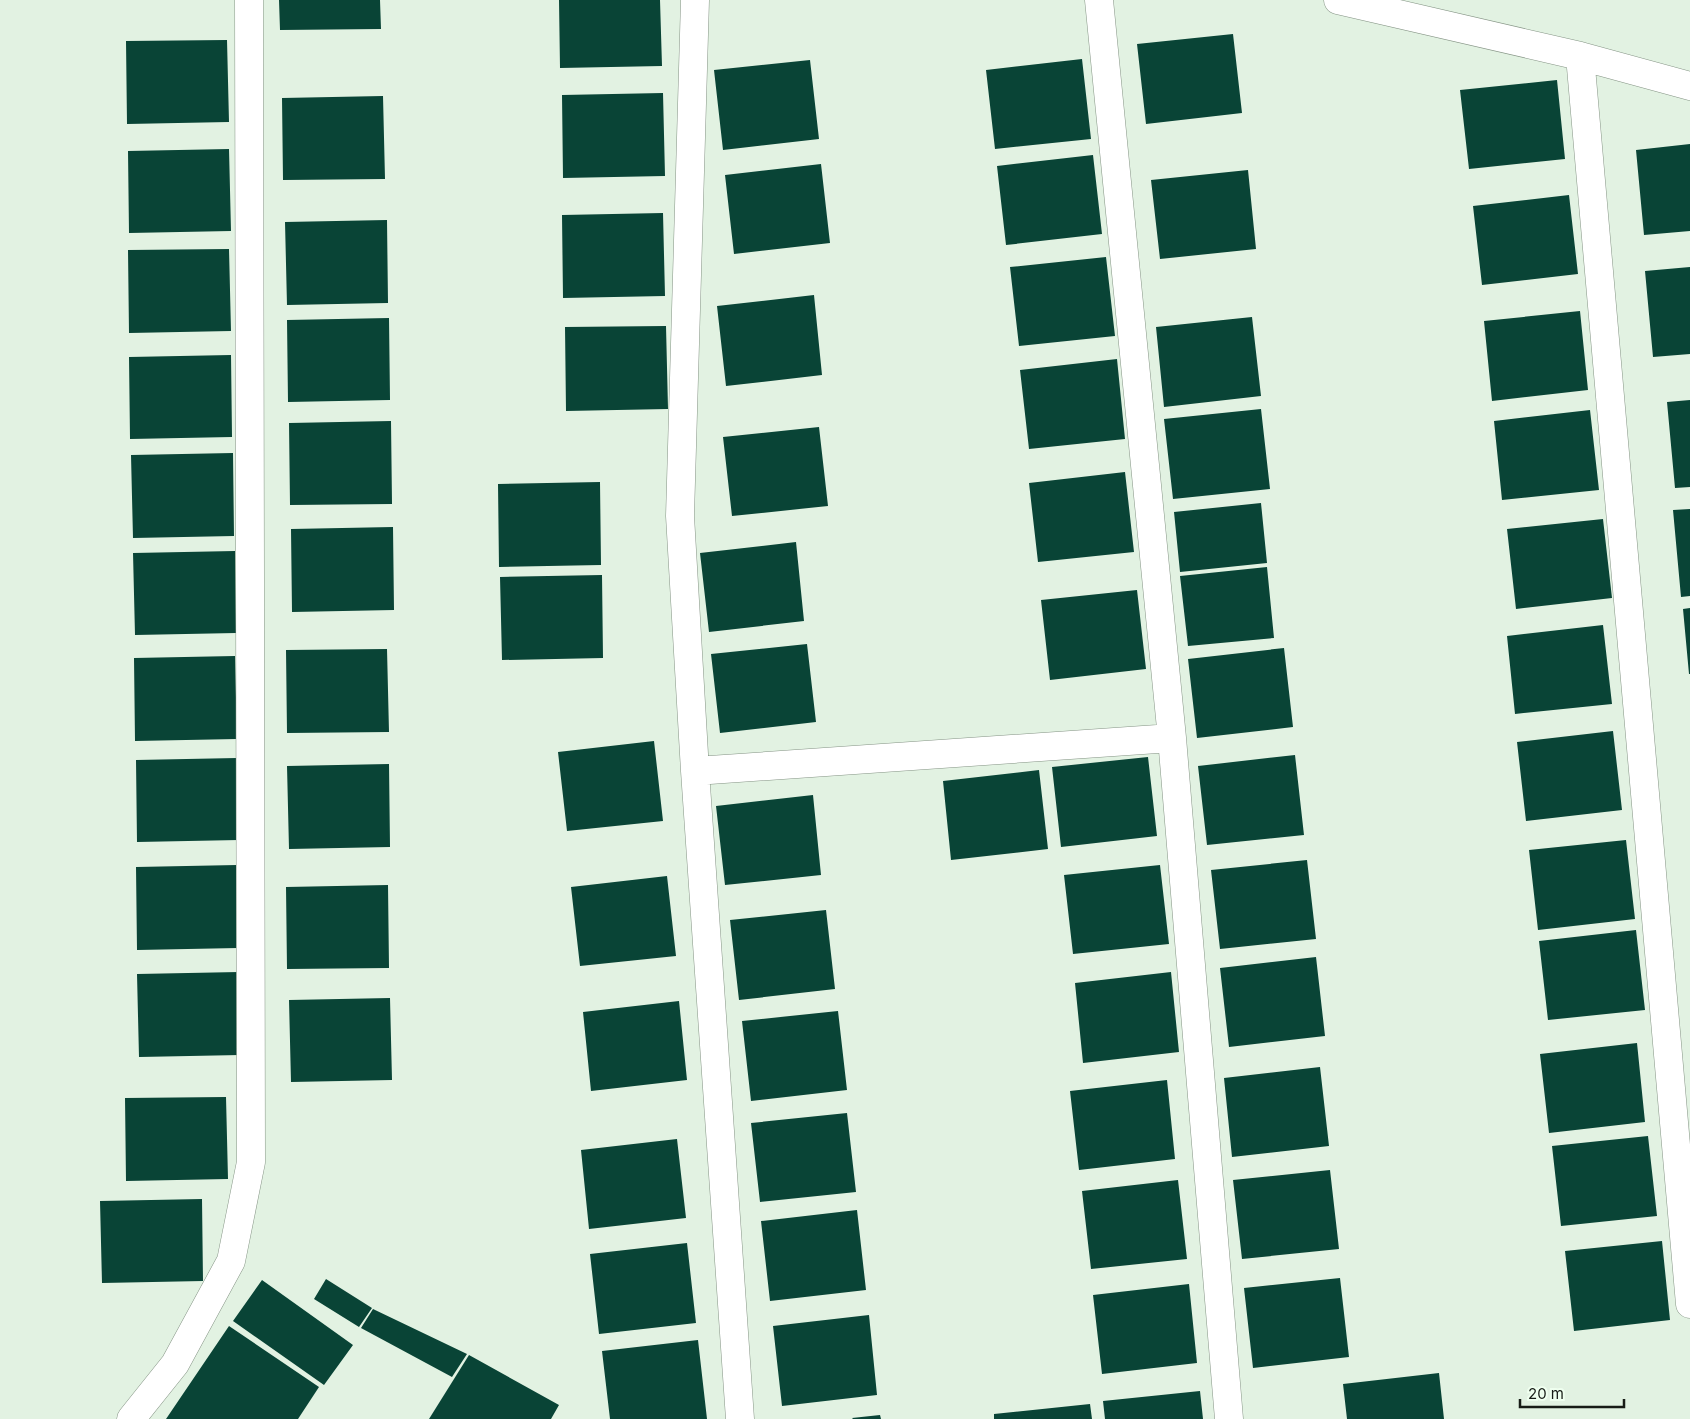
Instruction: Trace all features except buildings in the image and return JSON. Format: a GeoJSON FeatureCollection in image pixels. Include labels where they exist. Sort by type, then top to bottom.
{"type":"FeatureCollection","features":[{"type":"Feature","properties":{"kind":"street"},"geometry":{"type":"LineString","coordinates":[[131,1419],[175,1364],[231,1261],[251,1162],[249,0]]}},
{"type":"Feature","properties":{"kind":"street"},"geometry":{"type":"LineString","coordinates":[[695,0],[680,516],[695,771],[740,1419]]}},
{"type":"Feature","properties":{"kind":"street"},"geometry":{"type":"LineString","coordinates":[[1099,0],[1172,738],[1229,1419]]}},
{"type":"Feature","properties":{"kind":"street"},"geometry":{"type":"LineString","coordinates":[[1338,0],[1580,56],[1690,86]]}},
{"type":"Feature","properties":{"kind":"street"},"geometry":{"type":"LineString","coordinates":[[1580,56],[1690,1304]]}},
{"type":"Feature","properties":{"kind":"street"},"geometry":{"type":"LineString","coordinates":[[695,771],[1172,738]]}}]}
